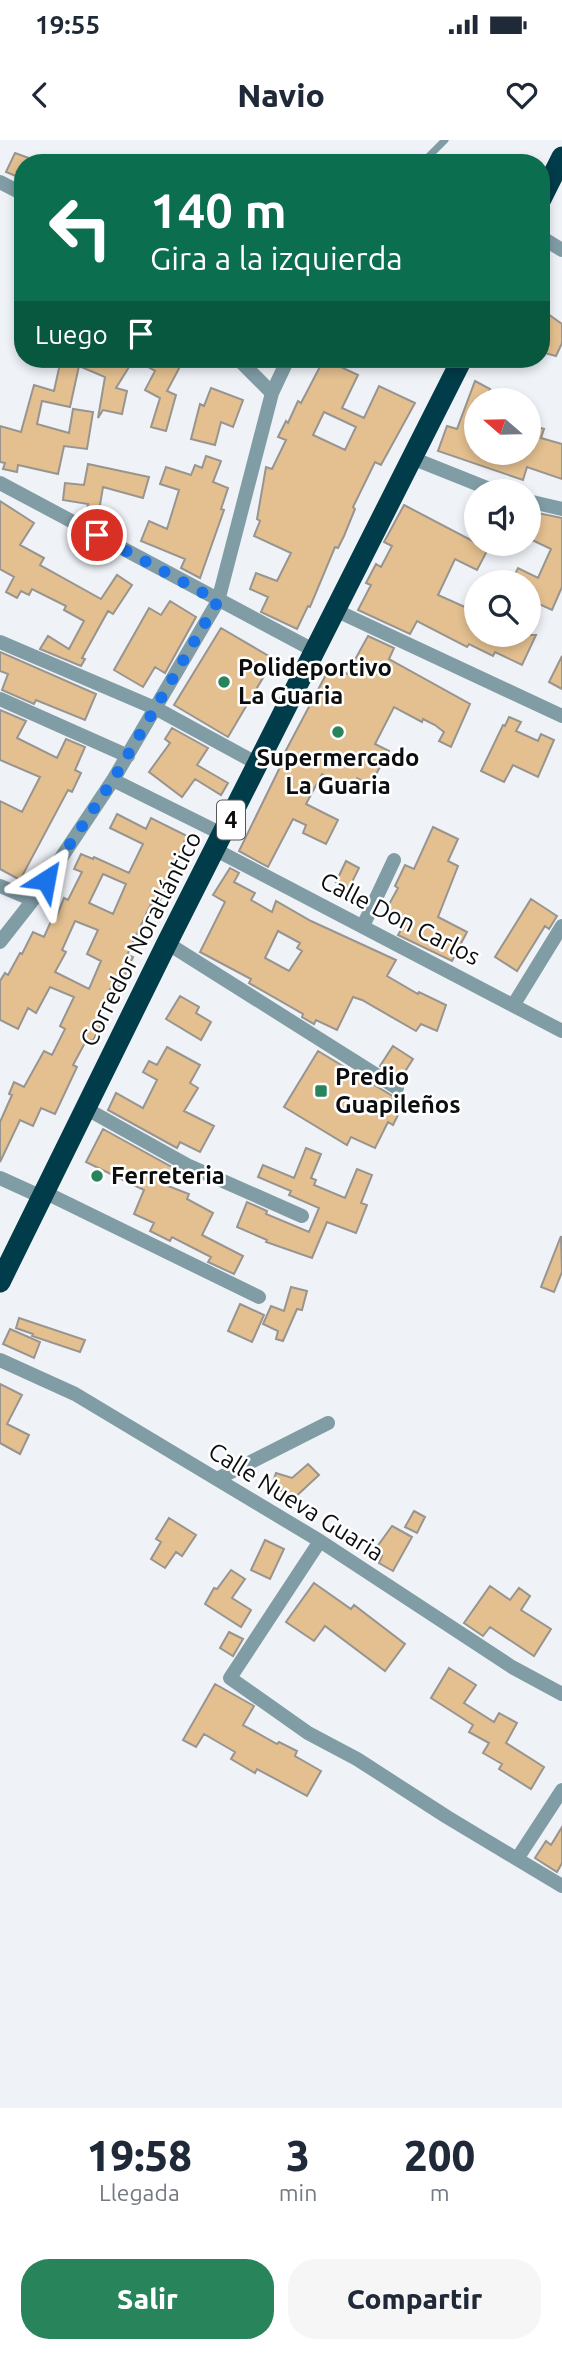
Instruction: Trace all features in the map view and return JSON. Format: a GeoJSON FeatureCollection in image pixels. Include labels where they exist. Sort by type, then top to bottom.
{"type":"FeatureCollection","features":[{"type":"Feature","properties":{"kind":"highway"},"geometry":{"type":"LineString","coordinates":[[550,181],[562,157]]}},
{"type":"Feature","properties":{"kind":"highway","name":"Corredor Noratlántico"},"geometry":{"type":"LineString","coordinates":[[0,1282],[167,943],[457,368]]}},
{"type":"Feature","properties":{"kind":"street"},"geometry":{"type":"LineString","coordinates":[[247,368],[272,393]]}},
{"type":"Feature","properties":{"kind":"street"},"geometry":{"type":"LineString","coordinates":[[0,942],[33,900],[113,780],[218,601],[272,393],[284,368]]}},
{"type":"Feature","properties":{"kind":"street"},"geometry":{"type":"LineString","coordinates":[[412,458],[464,479]]}},
{"type":"Feature","properties":{"kind":"street"},"geometry":{"type":"LineString","coordinates":[[0,483],[315,651]]}},
{"type":"Feature","properties":{"kind":"street"},"geometry":{"type":"LineString","coordinates":[[541,504],[562,509]]}},
{"type":"Feature","properties":{"kind":"street"},"geometry":{"type":"LineString","coordinates":[[335,610],[562,716]]}},
{"type":"Feature","properties":{"kind":"street"},"geometry":{"type":"LineString","coordinates":[[0,642],[157,709],[258,764]]}},
{"type":"Feature","properties":{"kind":"street"},"geometry":{"type":"LineString","coordinates":[[0,699],[128,755]]}},
{"type":"Feature","properties":{"kind":"street","name":"Calle Don Carlos"},"geometry":{"type":"LineString","coordinates":[[113,780],[363,926],[562,1031]]}},
{"type":"Feature","properties":{"kind":"street"},"geometry":{"type":"LineString","coordinates":[[363,926],[394,860]]}},
{"type":"Feature","properties":{"kind":"street"},"geometry":{"type":"LineString","coordinates":[[0,886],[33,900]]}},
{"type":"Feature","properties":{"kind":"street"},"geometry":{"type":"LineString","coordinates":[[514,1004],[562,926]]}},
{"type":"Feature","properties":{"kind":"street"},"geometry":{"type":"LineString","coordinates":[[167,943],[397,1088]]}},
{"type":"Feature","properties":{"kind":"street"},"geometry":{"type":"LineString","coordinates":[[85,1108],[189,1166],[302,1216]]}},
{"type":"Feature","properties":{"kind":"street"},"geometry":{"type":"LineString","coordinates":[[0,1178],[43,1194],[259,1297]]}},
{"type":"Feature","properties":{"kind":"street","name":"Calle Nueva Guaria"},"geometry":{"type":"LineString","coordinates":[[0,1360],[75,1394],[320,1541],[512,1667],[562,1694]]}},
{"type":"Feature","properties":{"kind":"street"},"geometry":{"type":"LineString","coordinates":[[217,1479],[328,1423]]}},
{"type":"Feature","properties":{"kind":"street"},"geometry":{"type":"LineString","coordinates":[[320,1541],[230,1678],[308,1733],[357,1759],[562,1886]]}},
{"type":"Feature","properties":{"kind":"street"},"geometry":{"type":"LineString","coordinates":[[517,1859],[562,1790]]}},
{"type":"Feature","properties":{"kind":"lane"},"geometry":{"type":"LineString","coordinates":[[431,154],[445,140]]}},
{"type":"Feature","properties":{"kind":"building"},"geometry":{"type":"Polygon","coordinates":[[[14,155],[14,175],[6,172],[14,155]]]}},
{"type":"Feature","properties":{"kind":"building"},"geometry":{"type":"Polygon","coordinates":[[[550,315],[562,324],[562,343],[556,356],[550,354],[550,315]]]}},
{"type":"Feature","properties":{"kind":"building"},"geometry":{"type":"Polygon","coordinates":[[[59,368],[79,368],[70,407],[42,401],[37,424],[69,433],[73,409],[93,412],[87,449],[64,446],[58,474],[18,465],[17,472],[3,469],[5,463],[0,462],[0,426],[21,432],[34,385],[54,391],[59,368]]]}},
{"type":"Feature","properties":{"kind":"building"},"geometry":{"type":"Polygon","coordinates":[[[84,368],[128,368],[116,388],[127,391],[122,414],[103,410],[98,418],[105,377],[84,368]]]}},
{"type":"Feature","properties":{"kind":"building"},"geometry":{"type":"Polygon","coordinates":[[[150,368],[179,368],[167,391],[176,395],[166,431],[151,427],[160,398],[145,390],[155,371],[150,368]]]}},
{"type":"Feature","properties":{"kind":"building"},"geometry":{"type":"Polygon","coordinates":[[[319,368],[343,368],[358,375],[342,408],[364,418],[379,386],[415,403],[381,465],[375,462],[353,507],[355,509],[344,536],[338,548],[335,547],[310,607],[308,606],[297,629],[261,612],[268,597],[250,589],[256,573],[277,581],[291,553],[254,536],[260,521],[257,519],[266,467],[272,469],[286,440],[278,437],[298,401],[301,403],[319,368]],[[324,412],[313,435],[345,450],[356,427],[324,412]]]}},
{"type":"Feature","properties":{"kind":"building"},"geometry":{"type":"Polygon","coordinates":[[[475,381],[488,388],[472,388],[475,381]]]}},
{"type":"Feature","properties":{"kind":"building"},"geometry":{"type":"Polygon","coordinates":[[[211,388],[243,400],[233,427],[221,422],[215,445],[191,439],[200,404],[204,406],[211,388]]]}},
{"type":"Feature","properties":{"kind":"building"},"geometry":{"type":"Polygon","coordinates":[[[464,410],[464,460],[438,451],[447,426],[457,429],[464,410]]]}},
{"type":"Feature","properties":{"kind":"building"},"geometry":{"type":"Polygon","coordinates":[[[541,438],[562,444],[562,479],[527,467],[523,479],[482,466],[541,466],[541,438]]]}},
{"type":"Feature","properties":{"kind":"building"},"geometry":{"type":"Polygon","coordinates":[[[206,456],[221,461],[213,482],[228,488],[221,509],[224,510],[200,578],[181,568],[185,559],[141,541],[149,521],[167,529],[179,490],[160,484],[166,467],[191,475],[195,465],[202,468],[206,456]]]}},
{"type":"Feature","properties":{"kind":"building"},"geometry":{"type":"Polygon","coordinates":[[[88,464],[149,477],[143,498],[103,487],[98,517],[86,515],[88,504],[63,500],[65,483],[84,485],[88,464]]]}},
{"type":"Feature","properties":{"kind":"building"},"geometry":{"type":"Polygon","coordinates":[[[0,501],[34,523],[20,545],[44,558],[40,565],[101,599],[117,575],[132,585],[113,614],[108,611],[82,658],[85,659],[81,666],[40,649],[48,636],[69,649],[84,621],[64,610],[66,606],[32,589],[29,595],[21,591],[17,598],[6,592],[14,577],[0,569],[0,501]]]}},
{"type":"Feature","properties":{"kind":"building"},"geometry":{"type":"Polygon","coordinates":[[[404,505],[464,536],[464,556],[484,556],[477,570],[455,559],[438,595],[464,607],[464,645],[417,621],[410,634],[358,610],[371,585],[366,583],[376,564],[381,567],[392,546],[384,542],[404,505]]]}},
{"type":"Feature","properties":{"kind":"building"},"geometry":{"type":"Polygon","coordinates":[[[541,514],[562,518],[562,587],[552,610],[541,605],[541,571],[551,549],[541,544],[541,514]]]}},
{"type":"Feature","properties":{"kind":"building"},"geometry":{"type":"Polygon","coordinates":[[[170,601],[196,617],[165,673],[155,667],[143,687],[114,670],[149,608],[161,615],[170,601]]]}},
{"type":"Feature","properties":{"kind":"building","name":"Polideportivo La Guaria"},"geometry":{"type":"Polygon","coordinates":[[[221,628],[274,659],[228,737],[174,705],[221,628]]]}},
{"type":"Feature","properties":{"kind":"building"},"geometry":{"type":"Polygon","coordinates":[[[368,636],[394,648],[389,659],[470,704],[451,747],[439,741],[444,732],[435,725],[423,719],[422,722],[394,707],[375,744],[389,751],[370,785],[357,778],[351,789],[322,774],[306,804],[338,820],[326,844],[303,833],[306,825],[293,819],[268,867],[239,851],[286,755],[284,754],[331,665],[347,674],[368,636]]]}},
{"type":"Feature","properties":{"kind":"building"},"geometry":{"type":"Polygon","coordinates":[[[475,647],[530,647],[522,665],[495,652],[493,656],[475,647]]]}},
{"type":"Feature","properties":{"kind":"building"},"geometry":{"type":"Polygon","coordinates":[[[0,652],[96,694],[85,720],[36,700],[34,704],[2,690],[8,674],[0,671],[0,652]]]}},
{"type":"Feature","properties":{"kind":"building"},"geometry":{"type":"Polygon","coordinates":[[[562,656],[562,689],[549,682],[562,656]]]}},
{"type":"Feature","properties":{"kind":"building"},"geometry":{"type":"Polygon","coordinates":[[[0,710],[26,721],[17,738],[57,758],[66,739],[85,747],[75,770],[81,773],[72,792],[68,790],[20,880],[0,869],[0,801],[22,812],[40,777],[0,760],[0,710]]]}},
{"type":"Feature","properties":{"kind":"building"},"geometry":{"type":"Polygon","coordinates":[[[509,717],[521,722],[516,731],[538,741],[541,734],[554,740],[538,777],[513,765],[504,782],[481,771],[509,717]]]}},
{"type":"Feature","properties":{"kind":"building"},"geometry":{"type":"Polygon","coordinates":[[[172,728],[208,748],[197,765],[228,783],[221,795],[195,779],[182,797],[149,772],[170,743],[165,739],[172,728]]]}},
{"type":"Feature","properties":{"kind":"building"},"geometry":{"type":"Polygon","coordinates":[[[117,814],[146,829],[151,818],[187,836],[164,885],[168,887],[156,907],[151,904],[127,955],[133,957],[125,975],[117,990],[111,987],[95,1022],[101,1024],[93,1041],[87,1039],[73,1065],[77,1067],[55,1114],[41,1108],[33,1126],[20,1120],[0,1162],[0,1122],[12,1095],[9,1094],[14,1082],[24,1087],[44,1051],[52,1055],[65,1029],[60,1026],[74,997],[50,987],[36,1013],[28,1008],[18,1029],[0,1020],[0,981],[5,973],[8,975],[33,932],[44,937],[64,898],[68,900],[82,872],[74,869],[81,854],[129,873],[143,844],[110,828],[117,814]],[[103,874],[89,903],[113,914],[126,884],[103,874]],[[75,921],[62,950],[66,952],[55,972],[89,989],[101,961],[87,954],[98,930],[75,921]]]}},
{"type":"Feature","properties":{"kind":"building"},"geometry":{"type":"Polygon","coordinates":[[[433,827],[458,839],[448,861],[458,866],[438,917],[467,932],[452,961],[398,935],[407,919],[387,908],[398,888],[395,886],[405,865],[414,869],[433,827]]]}},
{"type":"Feature","properties":{"kind":"building"},"geometry":{"type":"Polygon","coordinates":[[[346,861],[359,868],[349,888],[336,882],[346,861]]]}},
{"type":"Feature","properties":{"kind":"building"},"geometry":{"type":"Polygon","coordinates":[[[230,868],[239,873],[234,882],[255,893],[251,900],[272,912],[276,901],[311,921],[396,960],[387,976],[418,994],[419,992],[446,1005],[437,1031],[421,1024],[416,1031],[353,997],[337,1030],[316,1020],[314,1024],[302,1017],[303,1014],[249,983],[251,979],[200,952],[225,902],[213,895],[230,868]],[[278,931],[265,958],[289,971],[302,951],[297,948],[300,943],[278,931]]]}},
{"type":"Feature","properties":{"kind":"building"},"geometry":{"type":"Polygon","coordinates":[[[531,899],[557,916],[549,929],[545,926],[517,971],[495,957],[531,899]]]}},
{"type":"Feature","properties":{"kind":"building"},"geometry":{"type":"Polygon","coordinates":[[[180,996],[199,1007],[196,1013],[211,1022],[201,1040],[166,1019],[180,996]]]}},
{"type":"Feature","properties":{"kind":"building"},"geometry":{"type":"Polygon","coordinates":[[[393,1046],[413,1059],[400,1079],[380,1066],[393,1046]]]}},
{"type":"Feature","properties":{"kind":"building"},"geometry":{"type":"Polygon","coordinates":[[[167,1047],[200,1065],[190,1083],[198,1088],[184,1111],[214,1126],[200,1152],[180,1142],[177,1148],[108,1110],[116,1093],[143,1108],[157,1080],[143,1072],[149,1061],[157,1065],[167,1047]]]}},
{"type":"Feature","properties":{"kind":"building"},"geometry":{"type":"Polygon","coordinates":[[[318,1051],[404,1103],[393,1125],[388,1122],[375,1148],[351,1137],[347,1145],[284,1107],[318,1051]]]}},
{"type":"Feature","properties":{"kind":"building"},"geometry":{"type":"Polygon","coordinates":[[[103,1129],[177,1170],[168,1186],[189,1194],[187,1199],[213,1213],[202,1235],[243,1256],[234,1274],[208,1262],[211,1257],[172,1237],[170,1241],[150,1231],[154,1223],[134,1214],[144,1190],[86,1162],[103,1129]]]}},
{"type":"Feature","properties":{"kind":"building"},"geometry":{"type":"Polygon","coordinates":[[[306,1148],[321,1154],[311,1178],[316,1180],[314,1185],[345,1198],[357,1169],[372,1175],[361,1203],[367,1205],[356,1233],[327,1222],[312,1258],[266,1242],[267,1240],[237,1227],[247,1202],[267,1211],[266,1214],[309,1232],[319,1208],[289,1195],[291,1191],[258,1177],[263,1165],[294,1178],[306,1148]]]}},
{"type":"Feature","properties":{"kind":"building"},"geometry":{"type":"Polygon","coordinates":[[[561,1236],[562,1272],[554,1292],[541,1287],[561,1236]]]}},
{"type":"Feature","properties":{"kind":"building"},"geometry":{"type":"Polygon","coordinates":[[[291,1287],[307,1291],[302,1310],[297,1309],[283,1341],[276,1339],[278,1331],[263,1324],[271,1306],[284,1311],[291,1287]]]}},
{"type":"Feature","properties":{"kind":"building"},"geometry":{"type":"Polygon","coordinates":[[[240,1304],[264,1315],[252,1342],[228,1331],[240,1304]]]}},
{"type":"Feature","properties":{"kind":"building"},"geometry":{"type":"Polygon","coordinates":[[[19,1318],[85,1340],[80,1352],[16,1328],[19,1318]]]}},
{"type":"Feature","properties":{"kind":"building"},"geometry":{"type":"Polygon","coordinates":[[[10,1329],[40,1342],[34,1358],[3,1344],[10,1329]]]}},
{"type":"Feature","properties":{"kind":"building"},"geometry":{"type":"Polygon","coordinates":[[[0,1384],[22,1395],[7,1424],[29,1435],[20,1454],[0,1443],[0,1384]]]}},
{"type":"Feature","properties":{"kind":"building"},"geometry":{"type":"Polygon","coordinates":[[[308,1464],[319,1475],[292,1500],[284,1492],[271,1488],[276,1473],[292,1478],[308,1464]]]}},
{"type":"Feature","properties":{"kind":"building"},"geometry":{"type":"Polygon","coordinates":[[[414,1511],[425,1517],[417,1533],[405,1527],[414,1511]]]}},
{"type":"Feature","properties":{"kind":"building"},"geometry":{"type":"Polygon","coordinates":[[[169,1518],[196,1535],[182,1556],[176,1552],[165,1568],[151,1559],[161,1542],[156,1539],[169,1518]]]}},
{"type":"Feature","properties":{"kind":"building"},"geometry":{"type":"Polygon","coordinates":[[[392,1526],[412,1537],[393,1571],[379,1563],[382,1556],[374,1551],[392,1526]]]}},
{"type":"Feature","properties":{"kind":"building"},"geometry":{"type":"Polygon","coordinates":[[[265,1540],[284,1549],[270,1579],[251,1570],[265,1540]]]}},
{"type":"Feature","properties":{"kind":"building"},"geometry":{"type":"Polygon","coordinates":[[[231,1570],[245,1579],[232,1598],[251,1610],[241,1627],[205,1604],[214,1588],[217,1589],[231,1570]]]}},
{"type":"Feature","properties":{"kind":"building"},"geometry":{"type":"Polygon","coordinates":[[[314,1583],[351,1609],[354,1605],[405,1644],[385,1671],[325,1626],[314,1641],[286,1622],[314,1583]]]}},
{"type":"Feature","properties":{"kind":"building"},"geometry":{"type":"Polygon","coordinates":[[[490,1586],[510,1600],[519,1588],[530,1596],[521,1610],[551,1629],[534,1656],[490,1627],[483,1636],[464,1623],[490,1586]]]}},
{"type":"Feature","properties":{"kind":"building"},"geometry":{"type":"Polygon","coordinates":[[[229,1632],[243,1639],[233,1656],[220,1648],[229,1632]]]}},
{"type":"Feature","properties":{"kind":"building"},"geometry":{"type":"Polygon","coordinates":[[[449,1668],[476,1685],[464,1703],[494,1722],[499,1713],[517,1723],[506,1743],[544,1767],[531,1789],[499,1769],[502,1764],[483,1753],[489,1743],[469,1732],[473,1725],[431,1698],[449,1668]]]}},
{"type":"Feature","properties":{"kind":"building"},"geometry":{"type":"Polygon","coordinates":[[[215,1684],[254,1706],[243,1725],[277,1744],[279,1742],[297,1751],[295,1756],[321,1771],[307,1796],[257,1769],[255,1773],[231,1759],[235,1752],[204,1734],[196,1747],[183,1740],[215,1684]]]}},
{"type":"Feature","properties":{"kind":"building"},"geometry":{"type":"Polygon","coordinates":[[[562,1827],[562,1863],[557,1872],[535,1858],[546,1841],[551,1845],[562,1827]]]}},
{"type":"Feature","properties":{"kind":"place","name":"Polideportivo La Guaria"},"geometry":{"type":"Point","coordinates":[224,682]}},
{"type":"Feature","properties":{"kind":"place","name":"Supermercado La Guaria"},"geometry":{"type":"Point","coordinates":[338,732]}},
{"type":"Feature","properties":{"kind":"place","name":"Predio Guapileños"},"geometry":{"type":"Point","coordinates":[321,1091]}},
{"type":"Feature","properties":{"kind":"place","name":"Ferreteria"},"geometry":{"type":"Point","coordinates":[97,1176]}},
{"type":"Feature","properties":{"kind":"route"},"geometry":{"type":"LineString","coordinates":[[46,880],[157,709],[218,601],[97,535]]}}]}
